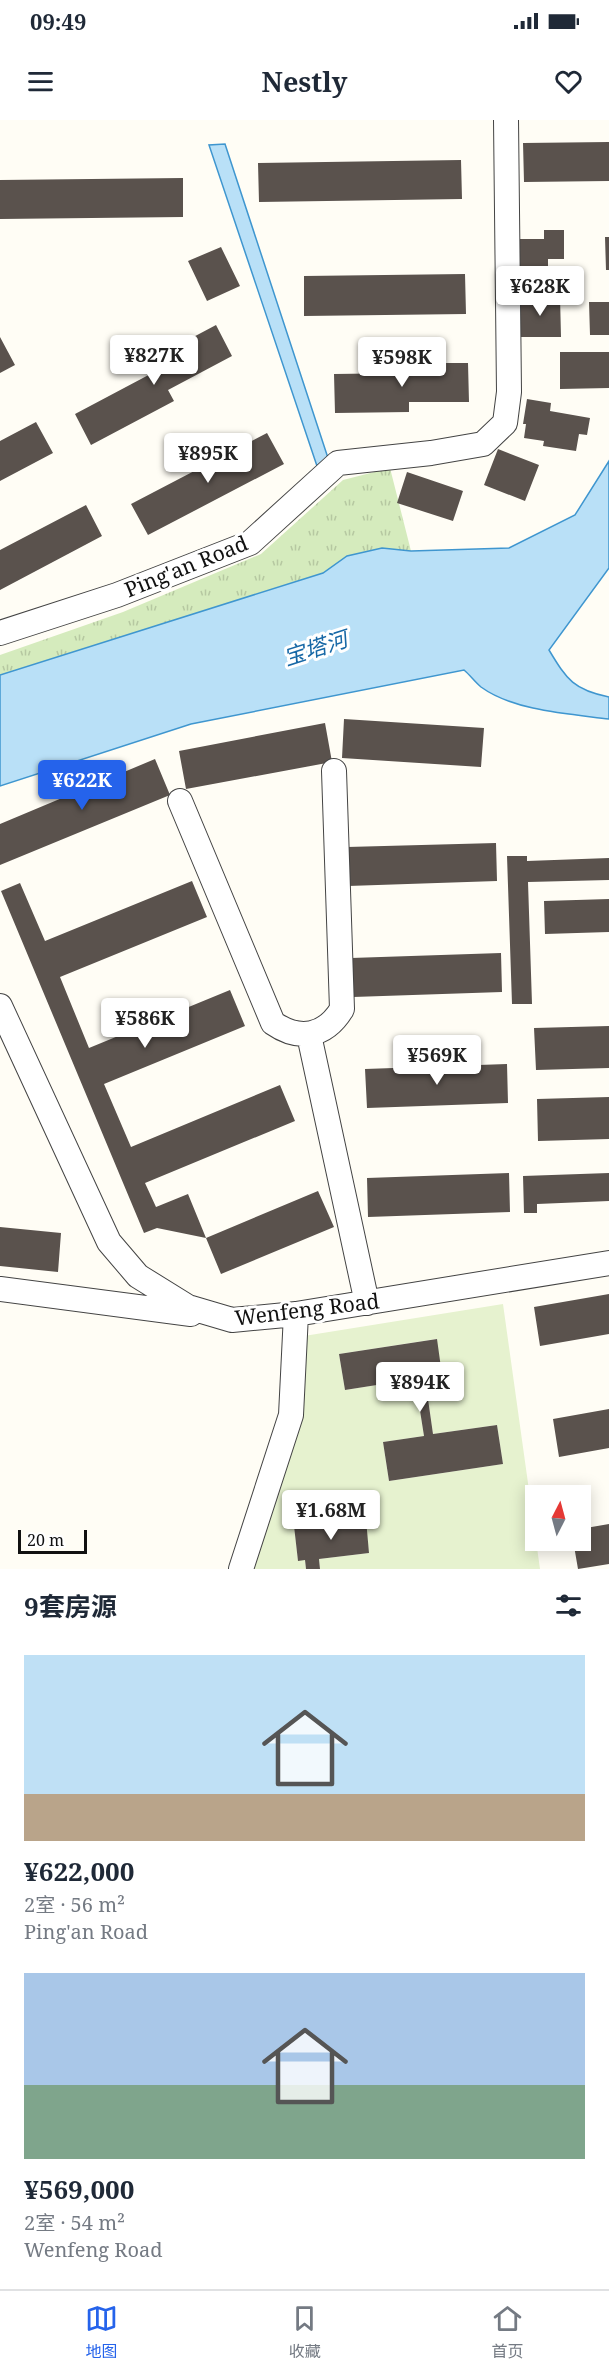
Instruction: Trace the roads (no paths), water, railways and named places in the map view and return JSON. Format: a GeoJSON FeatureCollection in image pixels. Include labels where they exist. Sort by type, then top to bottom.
{"type":"FeatureCollection","features":[{"type":"Feature","properties":{"kind":"street","name":"Ping'an Road"},"geometry":{"type":"LineString","coordinates":[[0,633],[117,595],[250,543],[338,463],[431,453],[483,444],[505,423],[509,392],[506,120]]}},
{"type":"Feature","properties":{"kind":"street"},"geometry":{"type":"LineString","coordinates":[[180,801],[273,1023],[291,1033],[309,1035],[324,1030],[342,1010],[334,771]]}},
{"type":"Feature","properties":{"kind":"street","name":"Wenfeng Road"},"geometry":{"type":"LineString","coordinates":[[0,1006],[109,1242],[138,1276],[188,1307],[232,1320],[296,1314],[609,1263]]}},
{"type":"Feature","properties":{"kind":"street"},"geometry":{"type":"LineString","coordinates":[[309,1035],[368,1303]]}},
{"type":"Feature","properties":{"kind":"street"},"geometry":{"type":"LineString","coordinates":[[0,1289],[232,1320]]}},
{"type":"Feature","properties":{"kind":"street"},"geometry":{"type":"LineString","coordinates":[[241,1569],[291,1415],[296,1314]]}},
{"type":"Feature","properties":{"kind":"water"},"geometry":{"type":"Polygon","coordinates":[[[225,144],[328,458],[317,466],[209,145],[225,144]]]}},
{"type":"Feature","properties":{"kind":"water","name":"宝塔河"},"geometry":{"type":"Polygon","coordinates":[[[609,461],[609,568],[549,650],[561,669],[579,687],[609,697],[609,719],[543,710],[509,701],[481,687],[464,670],[191,724],[0,786],[0,675],[323,573],[347,556],[382,548],[411,551],[509,548],[575,515],[609,461]]]}}]}
